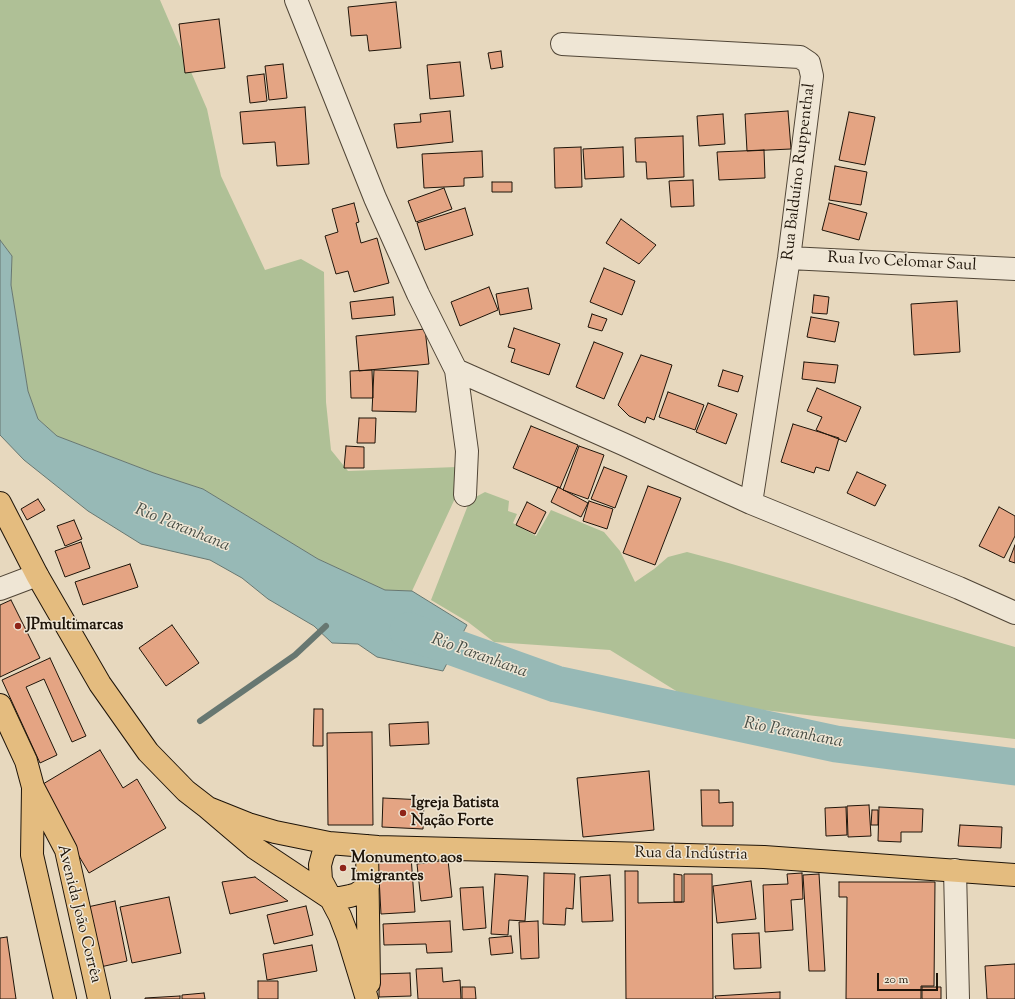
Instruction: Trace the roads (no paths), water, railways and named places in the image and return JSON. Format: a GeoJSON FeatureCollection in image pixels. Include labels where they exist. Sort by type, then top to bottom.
{"type":"FeatureCollection","features":[{"type":"Feature","properties":{"kind":"main road"},"geometry":{"type":"LineString","coordinates":[[0,503],[37,575],[100,684],[148,752],[186,791],[255,848],[330,898],[340,898],[357,894],[368,886]]}},
{"type":"Feature","properties":{"kind":"main road","name":"Avenida João Corrêa"},"geometry":{"type":"LineString","coordinates":[[0,705],[26,761],[34,787],[66,850],[99,999]]}},
{"type":"Feature","properties":{"kind":"main road","name":"Avenida João Corrêa"},"geometry":{"type":"LineString","coordinates":[[34,787],[32,855],[65,999]]}},
{"type":"Feature","properties":{"kind":"main road"},"geometry":{"type":"LineString","coordinates":[[208,808],[248,824],[275,832],[329,843],[367,846],[368,999]]}},
{"type":"Feature","properties":{"kind":"main road"},"geometry":{"type":"LineString","coordinates":[[329,843],[323,854],[320,865],[321,880],[340,916],[368,999]]}},
{"type":"Feature","properties":{"kind":"main road","name":"Rua da Indústria"},"geometry":{"type":"LineString","coordinates":[[367,846],[764,856],[1015,875]]}},
{"type":"Feature","properties":{"kind":"street"},"geometry":{"type":"LineString","coordinates":[[296,0],[375,198],[418,294],[456,370],[467,451],[465,495]]}},
{"type":"Feature","properties":{"kind":"street","name":"Rua Balduíno Ruppenthal"},"geometry":{"type":"LineString","coordinates":[[562,44],[800,57],[808,64],[812,76],[789,258],[751,503]]}},
{"type":"Feature","properties":{"kind":"street","name":"Rua Ivo Celomar Saul"},"geometry":{"type":"LineString","coordinates":[[789,258],[1015,269]]}},
{"type":"Feature","properties":{"kind":"street"},"geometry":{"type":"LineString","coordinates":[[456,370],[751,503],[959,588],[1015,613]]}},
{"type":"Feature","properties":{"kind":"street"},"geometry":{"type":"LineString","coordinates":[[0,589],[37,575]]}},
{"type":"Feature","properties":{"kind":"street"},"geometry":{"type":"LineString","coordinates":[[955,870],[958,999]]}},
{"type":"Feature","properties":{"kind":"water"},"geometry":{"type":"Polygon","coordinates":[[[0,240],[12,256],[11,285],[28,391],[38,419],[57,436],[154,473],[203,489],[318,559],[385,590],[412,591],[467,625],[443,671],[377,657],[358,644],[332,643],[314,626],[268,599],[242,578],[210,560],[141,544],[88,511],[24,460],[0,435],[0,240]]]}},
{"type":"Feature","properties":{"kind":"waterway"},"geometry":{"type":"LineString","coordinates":[[200,721],[295,655],[326,626]]}},
{"type":"Feature","properties":{"kind":"waterway","name":"Rio Paranhana"},"geometry":{"type":"LineString","coordinates":[[408,631],[556,684],[836,744],[1015,767]]}},
{"type":"Feature","properties":{"kind":"place","name":"JPmultimarcas"},"geometry":{"type":"Point","coordinates":[18,626]}},
{"type":"Feature","properties":{"kind":"place","name":"Igreja Batista Nação Forte"},"geometry":{"type":"Point","coordinates":[403,813]}},
{"type":"Feature","properties":{"kind":"place","name":"Monumento aos Imigrantes"},"geometry":{"type":"Point","coordinates":[343,868]}}]}
